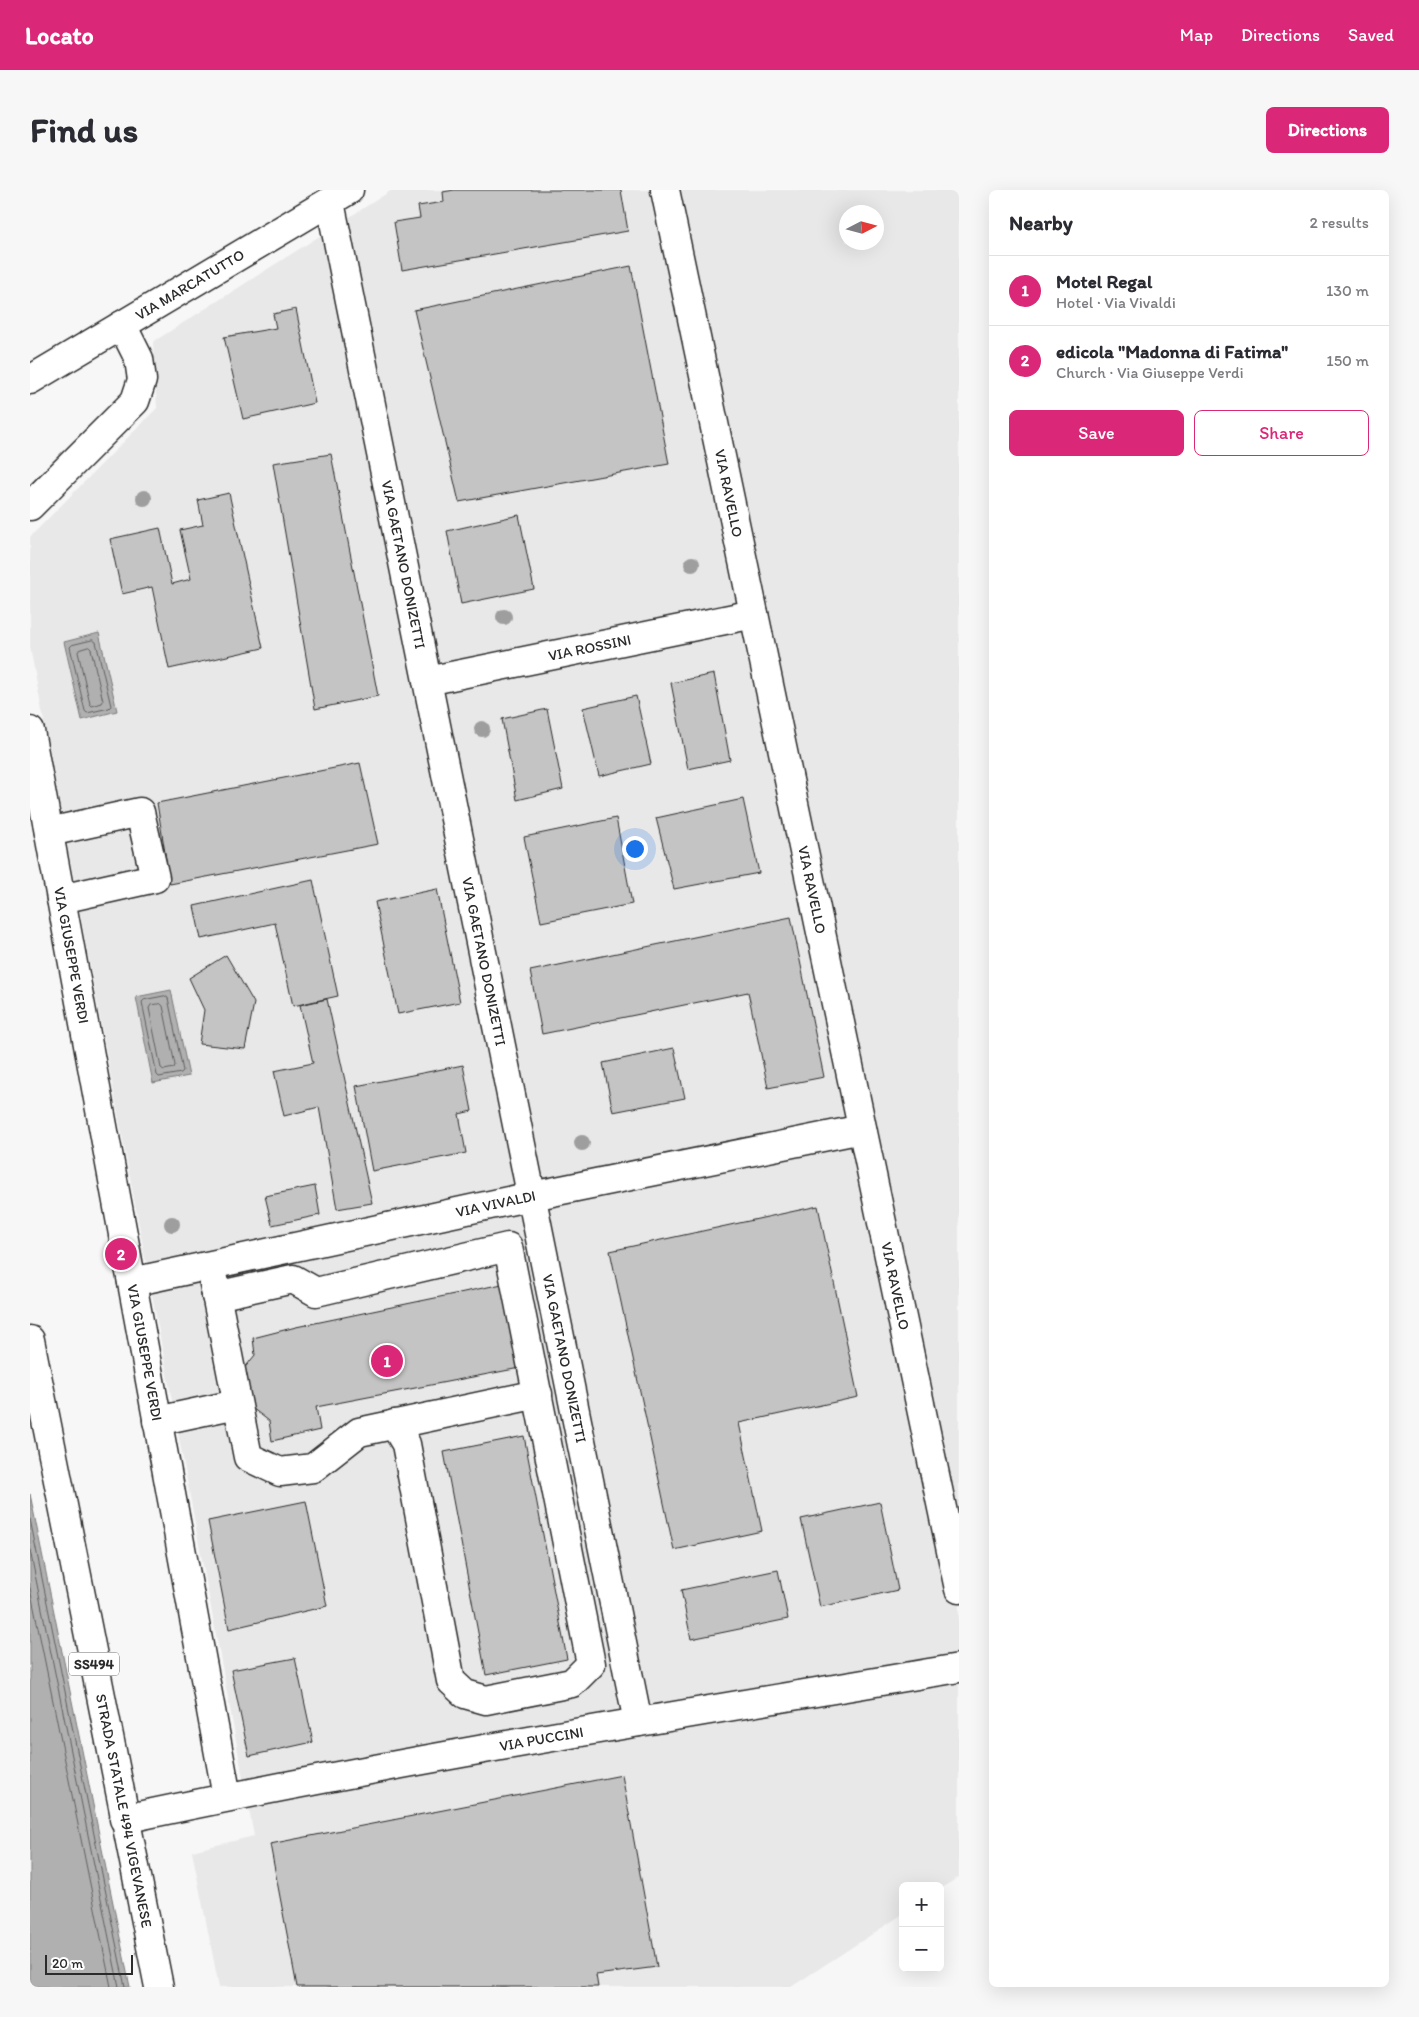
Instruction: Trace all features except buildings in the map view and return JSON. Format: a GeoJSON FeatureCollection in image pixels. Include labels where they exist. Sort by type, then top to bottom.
{"type":"FeatureCollection","features":[{"type":"Feature","properties":{"kind":"street","name":"VIA RAVELLO"},"geometry":{"type":"LineString","coordinates":[[665,190],[959,1590]]}},
{"type":"Feature","properties":{"kind":"street","name":"VIA MARCATUTTO"},"geometry":{"type":"LineString","coordinates":[[30,380],[339,196]]}},
{"type":"Feature","properties":{"kind":"street","name":"VIA GAETANO DONIZETTI"},"geometry":{"type":"LineString","coordinates":[[339,196],[427,680],[638,1722]]}},
{"type":"Feature","properties":{"kind":"street"},"geometry":{"type":"LineString","coordinates":[[30,506],[135,401],[142,380],[139,359],[122,325]]}},
{"type":"Feature","properties":{"kind":"street","name":"VIA ROSSINI"},"geometry":{"type":"LineString","coordinates":[[427,680],[754,614]]}},
{"type":"Feature","properties":{"kind":"street","name":"VIA GIUSEPPE VERDI"},"geometry":{"type":"LineString","coordinates":[[30,731],[227,1797]]}},
{"type":"Feature","properties":{"kind":"street"},"geometry":{"type":"LineString","coordinates":[[49,832],[140,812],[155,878],[61,899]]}},
{"type":"Feature","properties":{"kind":"street","name":"VIA VIVALDI"},"geometry":{"type":"LineString","coordinates":[[132,1282],[532,1196],[862,1129]]}},
{"type":"Feature","properties":{"kind":"street"},"geometry":{"type":"LineString","coordinates":[[216,1296],[293,1280],[316,1292],[508,1247],[590,1664],[572,1683],[486,1700],[465,1694],[450,1681],[406,1444],[394,1424]]}},
{"type":"Feature","properties":{"kind":"street"},"geometry":{"type":"LineString","coordinates":[[210,1265],[248,1457],[280,1472],[313,1468],[359,1432],[538,1394]]}},
{"type":"Feature","properties":{"kind":"street","name":"STRADA STATALE 494 VIGEVANESE"},"geometry":{"type":"LineString","coordinates":[[30,1340],[159,1987]]}},
{"type":"Feature","properties":{"kind":"street"},"geometry":{"type":"LineString","coordinates":[[157,1421],[237,1404]]}},
{"type":"Feature","properties":{"kind":"street","name":"VIA PUCCINI"},"geometry":{"type":"LineString","coordinates":[[124,1819],[227,1797],[638,1722],[959,1668]]}},
{"type":"Feature","properties":{"kind":"shaded area"},"geometry":{"type":"Polygon","coordinates":[[[392,190],[959,190],[959,1877],[944,1886],[944,1882],[899,1882],[899,1917],[791,1987],[219,1987],[192,1851],[254,1836],[30,647],[30,537],[157,408],[153,342],[392,190]]]}},
{"type":"Feature","properties":{"kind":"water"},"geometry":{"type":"Polygon","coordinates":[[[99,633],[117,711],[82,720],[64,642],[99,633]]]}},
{"type":"Feature","properties":{"kind":"water"},"geometry":{"type":"Polygon","coordinates":[[[171,990],[189,1076],[153,1083],[136,997],[171,990]]]}},
{"type":"Feature","properties":{"kind":"water"},"geometry":{"type":"Polygon","coordinates":[[[30,1494],[130,1987],[30,1987],[30,1494]]]}},
{"type":"Feature","properties":{"kind":"place","name":"edicola \"Madonna di Fatima\""},"geometry":{"type":"Point","coordinates":[121,1254]}},
{"type":"Feature","properties":{"kind":"place","name":"Motel Regal"},"geometry":{"type":"Point","coordinates":[387,1361]}}]}
